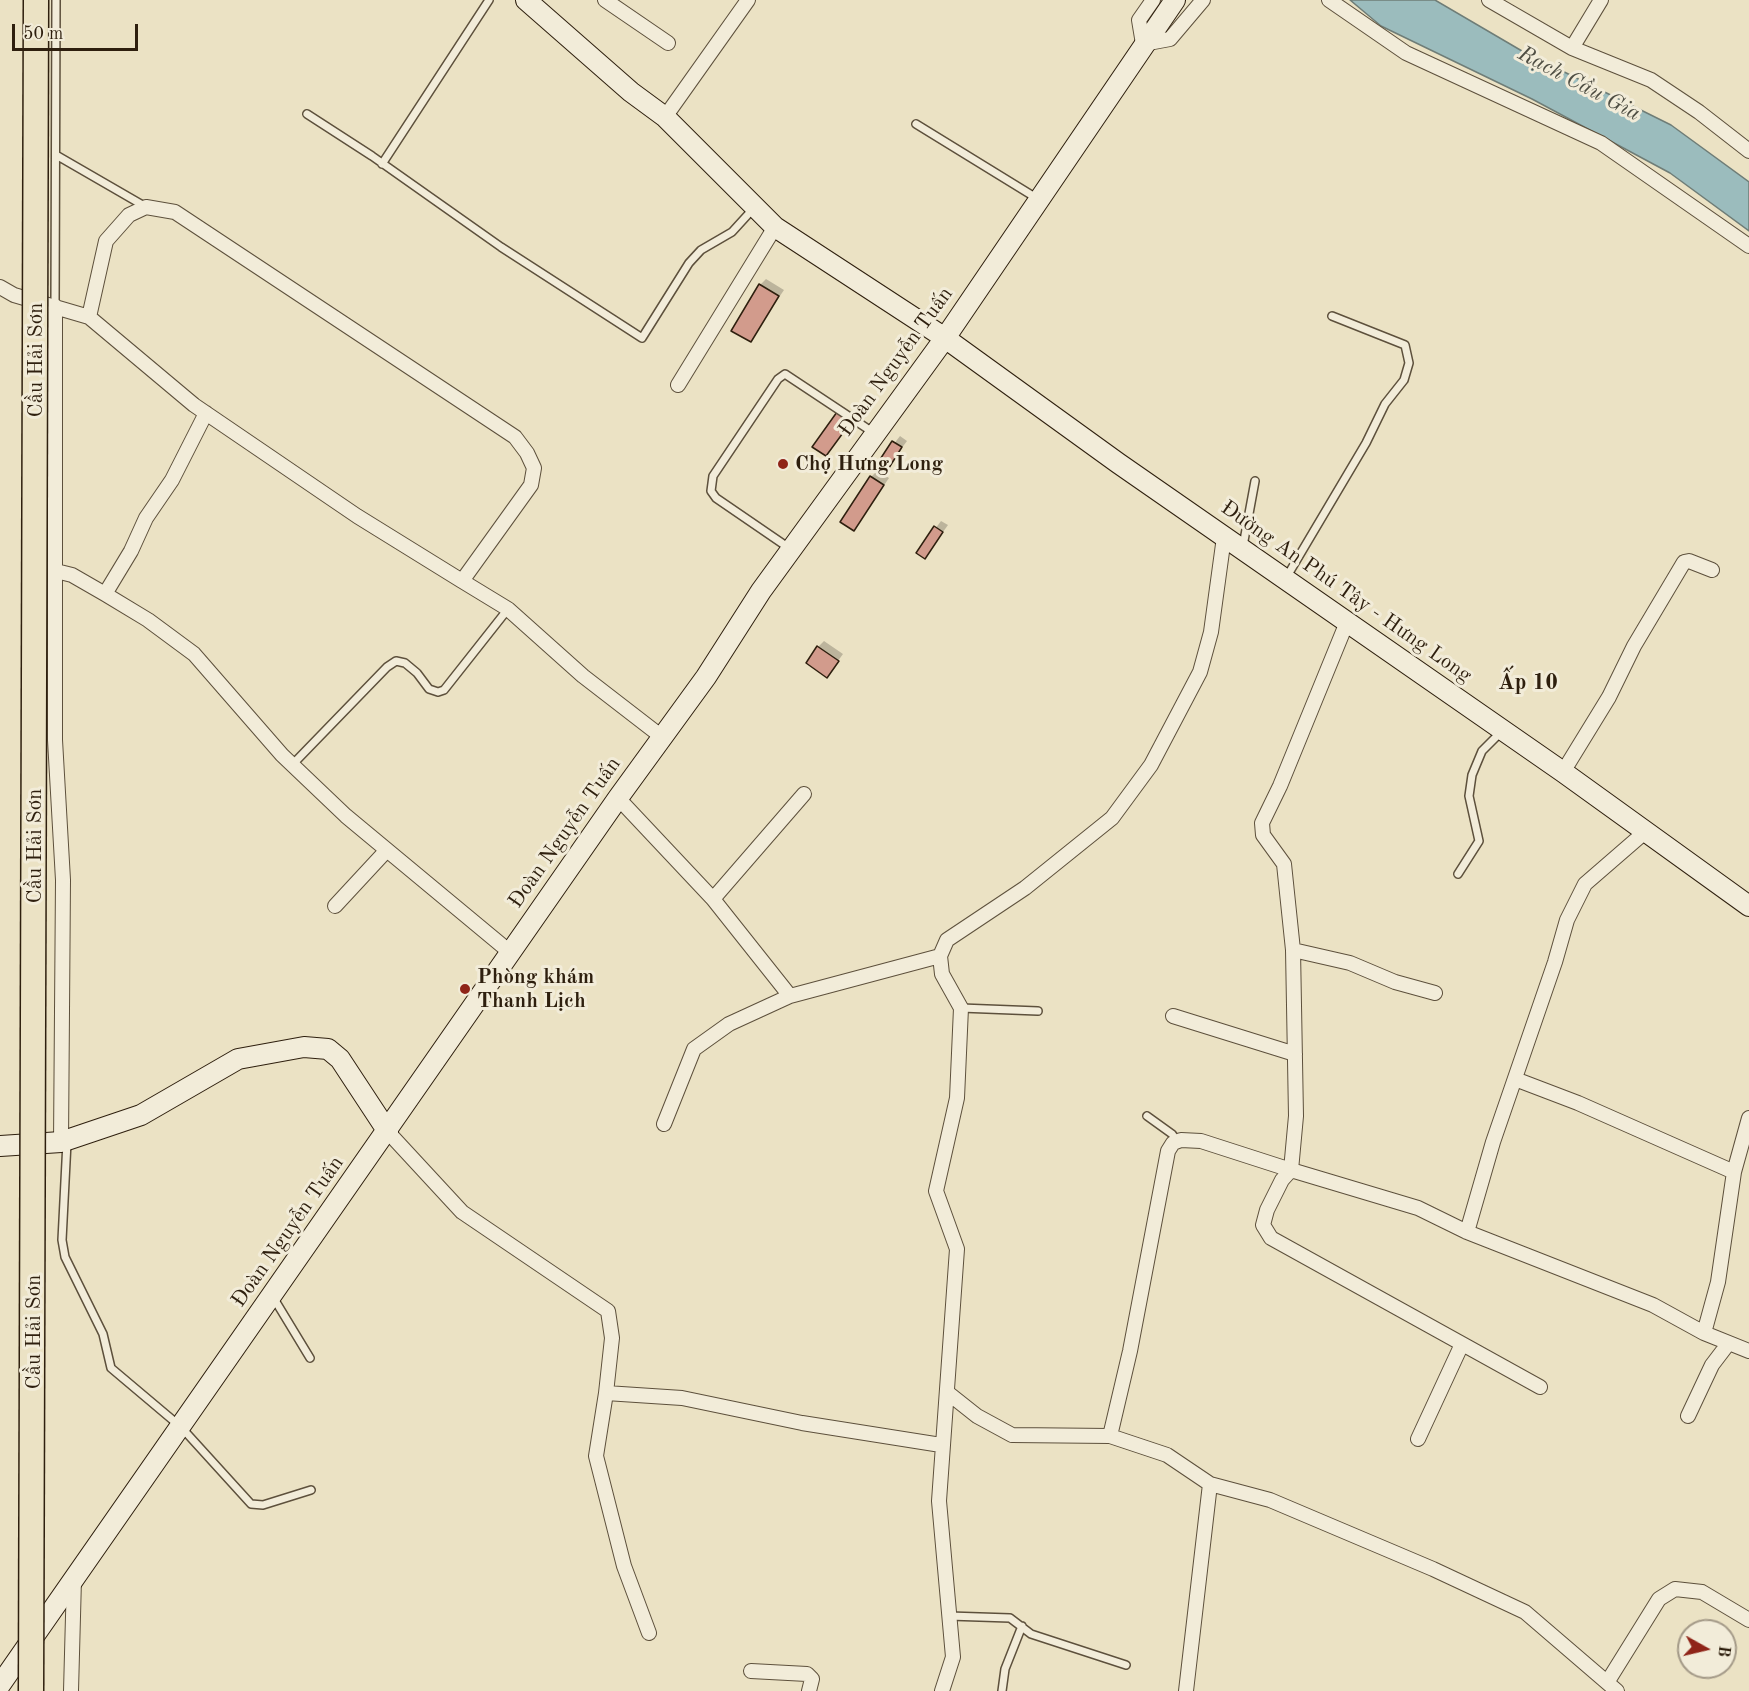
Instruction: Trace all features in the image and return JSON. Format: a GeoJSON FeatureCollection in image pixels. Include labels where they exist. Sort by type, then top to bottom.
{"type":"FeatureCollection","features":[{"type":"Feature","properties":{"kind":"highway","name":"Cầu Hải Sơn"},"geometry":{"type":"LineString","coordinates":[[31,1691],[36,0]]}},
{"type":"Feature","properties":{"kind":"main road","name":"Đường An Phú Tây - Hưng Long"},"geometry":{"type":"LineString","coordinates":[[526,0],[631,92],[664,117],[776,227],[945,338],[1224,537],[1563,772],[1749,906]]}},
{"type":"Feature","properties":{"kind":"main road","name":"Đoàn Nguyễn Tuấn"},"geometry":{"type":"LineString","coordinates":[[0,1685],[388,1132],[618,798],[706,677],[791,550],[945,338],[1143,44],[1165,3]]}},
{"type":"Feature","properties":{"kind":"main road"},"geometry":{"type":"LineString","coordinates":[[0,1146],[64,1141],[141,1115],[238,1059],[316,1047],[328,1049],[340,1059],[388,1132]]}},
{"type":"Feature","properties":{"kind":"street"},"geometry":{"type":"LineString","coordinates":[[605,0],[668,43]]}},
{"type":"Feature","properties":{"kind":"street"},"geometry":{"type":"LineString","coordinates":[[664,117],[748,0]]}},
{"type":"Feature","properties":{"kind":"street"},"geometry":{"type":"LineString","coordinates":[[1143,44],[1170,39],[1203,0]]}},
{"type":"Feature","properties":{"kind":"street"},"geometry":{"type":"LineString","coordinates":[[1329,0],[1406,53],[1600,143],[1749,246]]}},
{"type":"Feature","properties":{"kind":"street"},"geometry":{"type":"LineString","coordinates":[[1489,0],[1572,48],[1651,80],[1699,112],[1749,151]]}},
{"type":"Feature","properties":{"kind":"street"},"geometry":{"type":"LineString","coordinates":[[1572,48],[1601,0]]}},
{"type":"Feature","properties":{"kind":"street"},"geometry":{"type":"LineString","coordinates":[[89,317],[106,240],[129,215],[146,207],[175,212],[515,437],[528,453],[534,468],[531,486],[462,581]]}},
{"type":"Feature","properties":{"kind":"street"},"geometry":{"type":"LineString","coordinates":[[678,385],[776,227]]}},
{"type":"Feature","properties":{"kind":"street"},"geometry":{"type":"LineString","coordinates":[[0,287],[14,295],[89,317],[206,413],[357,516],[508,609],[583,676],[662,737]]}},
{"type":"Feature","properties":{"kind":"street"},"geometry":{"type":"LineString","coordinates":[[55,306],[55,740],[63,880],[64,1141]]}},
{"type":"Feature","properties":{"kind":"street"},"geometry":{"type":"LineString","coordinates":[[105,594],[131,551],[146,518],[171,480],[206,413]]}},
{"type":"Feature","properties":{"kind":"street"},"geometry":{"type":"LineString","coordinates":[[942,1691],[953,1657],[939,1501],[941,1445],[948,1393],[957,1249],[936,1191],[957,1098],[961,1008],[942,974],[940,956],[947,940],[1025,888],[1112,818],[1151,765],[1200,672],[1211,632],[1224,537]]}},
{"type":"Feature","properties":{"kind":"street"},"geometry":{"type":"LineString","coordinates":[[1563,772],[1609,697],[1634,646],[1684,562],[1689,561],[1713,570]]}},
{"type":"Feature","properties":{"kind":"street"},"geometry":{"type":"LineString","coordinates":[[56,571],[72,575],[105,594],[148,620],[194,654],[292,765],[386,851],[511,953]]}},
{"type":"Feature","properties":{"kind":"street"},"geometry":{"type":"LineString","coordinates":[[1347,622],[1280,786],[1262,823],[1263,835],[1284,864],[1293,950],[1296,1116],[1291,1170],[1282,1180],[1267,1210],[1263,1225],[1271,1238],[1540,1387]]}},
{"type":"Feature","properties":{"kind":"street"},"geometry":{"type":"LineString","coordinates":[[713,898],[804,795]]}},
{"type":"Feature","properties":{"kind":"street"},"geometry":{"type":"LineString","coordinates":[[618,798],[713,898],[790,996]]}},
{"type":"Feature","properties":{"kind":"street"},"geometry":{"type":"LineString","coordinates":[[1467,1232],[1493,1142],[1567,920],[1585,884],[1645,832]]}},
{"type":"Feature","properties":{"kind":"street"},"geometry":{"type":"LineString","coordinates":[[335,906],[386,851]]}},
{"type":"Feature","properties":{"kind":"street"},"geometry":{"type":"LineString","coordinates":[[1293,950],[1350,963],[1395,982],[1435,993]]}},
{"type":"Feature","properties":{"kind":"street"},"geometry":{"type":"LineString","coordinates":[[664,1124],[694,1049],[729,1024],[790,996],[940,956]]}},
{"type":"Feature","properties":{"kind":"street"},"geometry":{"type":"LineString","coordinates":[[1173,1016],[1295,1054]]}},
{"type":"Feature","properties":{"kind":"street"},"geometry":{"type":"LineString","coordinates":[[1515,1079],[1578,1103],[1734,1172]]}},
{"type":"Feature","properties":{"kind":"street"},"geometry":{"type":"LineString","coordinates":[[1704,1333],[1718,1282],[1734,1172],[1749,1118]]}},
{"type":"Feature","properties":{"kind":"street"},"geometry":{"type":"LineString","coordinates":[[388,1132],[462,1212],[606,1308],[612,1328],[606,1393],[596,1456],[624,1566],[649,1633]]}},
{"type":"Feature","properties":{"kind":"street"},"geometry":{"type":"LineString","coordinates":[[1110,1436],[1130,1351],[1168,1151],[1177,1141],[1201,1141],[1418,1208],[1467,1232],[1653,1305],[1704,1333],[1749,1351]]}},
{"type":"Feature","properties":{"kind":"street"},"geometry":{"type":"LineString","coordinates":[[1418,1439],[1462,1344]]}},
{"type":"Feature","properties":{"kind":"street"},"geometry":{"type":"LineString","coordinates":[[1688,1416],[1712,1365],[1728,1344]]}},
{"type":"Feature","properties":{"kind":"street"},"geometry":{"type":"LineString","coordinates":[[606,1393],[682,1398],[802,1424],[941,1445]]}},
{"type":"Feature","properties":{"kind":"street"},"geometry":{"type":"LineString","coordinates":[[948,1393],[977,1416],[1012,1435],[1110,1436],[1167,1455],[1210,1484],[1270,1500],[1433,1569],[1525,1612],[1613,1686],[1659,1599],[1675,1589],[1702,1592],[1749,1620]]}},
{"type":"Feature","properties":{"kind":"street"},"geometry":{"type":"LineString","coordinates":[[1186,1691],[1210,1484]]}},
{"type":"Feature","properties":{"kind":"street"},"geometry":{"type":"LineString","coordinates":[[71,1691],[74,1579]]}},
{"type":"Feature","properties":{"kind":"street"},"geometry":{"type":"LineString","coordinates":[[751,1671],[802,1672],[811,1676],[809,1691]]}},
{"type":"Feature","properties":{"kind":"lane"},"geometry":{"type":"LineString","coordinates":[[55,306],[56,0]]}},
{"type":"Feature","properties":{"kind":"lane"},"geometry":{"type":"LineString","coordinates":[[382,164],[489,0]]}},
{"type":"Feature","properties":{"kind":"lane"},"geometry":{"type":"LineString","coordinates":[[307,114],[501,247],[642,338],[689,263],[701,250],[732,232],[755,208]]}},
{"type":"Feature","properties":{"kind":"lane"},"geometry":{"type":"LineString","coordinates":[[916,124],[1038,199]]}},
{"type":"Feature","properties":{"kind":"lane"},"geometry":{"type":"LineString","coordinates":[[56,155],[146,207]]}},
{"type":"Feature","properties":{"kind":"lane"},"geometry":{"type":"LineString","coordinates":[[1286,578],[1365,443],[1385,404],[1404,380],[1409,363],[1405,345],[1332,316]]}},
{"type":"Feature","properties":{"kind":"lane"},"geometry":{"type":"LineString","coordinates":[[791,550],[716,498],[711,491],[713,476],[778,379],[785,374],[874,433]]}},
{"type":"Feature","properties":{"kind":"lane"},"geometry":{"type":"LineString","coordinates":[[1243,549],[1255,481]]}},
{"type":"Feature","properties":{"kind":"lane"},"geometry":{"type":"LineString","coordinates":[[292,765],[387,667],[396,661],[405,663],[429,688],[438,692],[444,690],[508,609]]}},
{"type":"Feature","properties":{"kind":"lane"},"geometry":{"type":"LineString","coordinates":[[1458,874],[1479,841],[1469,796],[1472,775],[1482,751],[1503,730]]}},
{"type":"Feature","properties":{"kind":"lane"},"geometry":{"type":"LineString","coordinates":[[961,1008],[1038,1011]]}},
{"type":"Feature","properties":{"kind":"lane"},"geometry":{"type":"LineString","coordinates":[[1147,1116],[1172,1134],[1177,1141]]}},
{"type":"Feature","properties":{"kind":"lane"},"geometry":{"type":"LineString","coordinates":[[64,1141],[61,1216],[66,1257],[102,1334],[111,1368],[181,1427],[250,1504],[263,1505],[311,1490]]}},
{"type":"Feature","properties":{"kind":"lane"},"geometry":{"type":"LineString","coordinates":[[273,1297],[310,1358]]}},
{"type":"Feature","properties":{"kind":"lane"},"geometry":{"type":"LineString","coordinates":[[949,1616],[1010,1618],[1031,1634],[1126,1665]]}},
{"type":"Feature","properties":{"kind":"lane"},"geometry":{"type":"LineString","coordinates":[[1002,1691],[1005,1669],[1022,1626]]}},
{"type":"Feature","properties":{"kind":"water","name":"Rạch Cầu Gia"},"geometry":{"type":"Polygon","coordinates":[[[1350,0],[1435,0],[1522,51],[1671,125],[1749,182],[1749,231],[1670,173],[1532,99],[1381,26],[1350,0]]]}},
{"type":"Feature","properties":{"kind":"building"},"geometry":{"type":"Polygon","coordinates":[[[759,284],[779,296],[751,342],[731,331],[759,284]]]}},
{"type":"Feature","properties":{"kind":"building"},"geometry":{"type":"Polygon","coordinates":[[[837,412],[851,422],[826,456],[812,447],[837,412]]]}},
{"type":"Feature","properties":{"kind":"building"},"geometry":{"type":"Polygon","coordinates":[[[892,441],[902,447],[887,471],[877,464],[892,441]]]}},
{"type":"Feature","properties":{"kind":"building"},"geometry":{"type":"Polygon","coordinates":[[[870,476],[884,485],[854,531],[840,522],[870,476]]]}},
{"type":"Feature","properties":{"kind":"building"},"geometry":{"type":"Polygon","coordinates":[[[934,526],[943,532],[925,559],[916,553],[934,526]]]}},
{"type":"Feature","properties":{"kind":"building"},"geometry":{"type":"Polygon","coordinates":[[[817,646],[839,661],[827,678],[806,663],[817,646]]]}},
{"type":"Feature","properties":{"kind":"place","name":"Chợ Hưng Long"},"geometry":{"type":"Point","coordinates":[783,464]}},
{"type":"Feature","properties":{"kind":"place","name":"Phòng khám Thanh Lịch"},"geometry":{"type":"Point","coordinates":[465,989]}},
{"type":"Feature","properties":{"kind":"district","name":"Ấp 10"},"geometry":{"type":"Point","coordinates":[1528,683]}}]}
